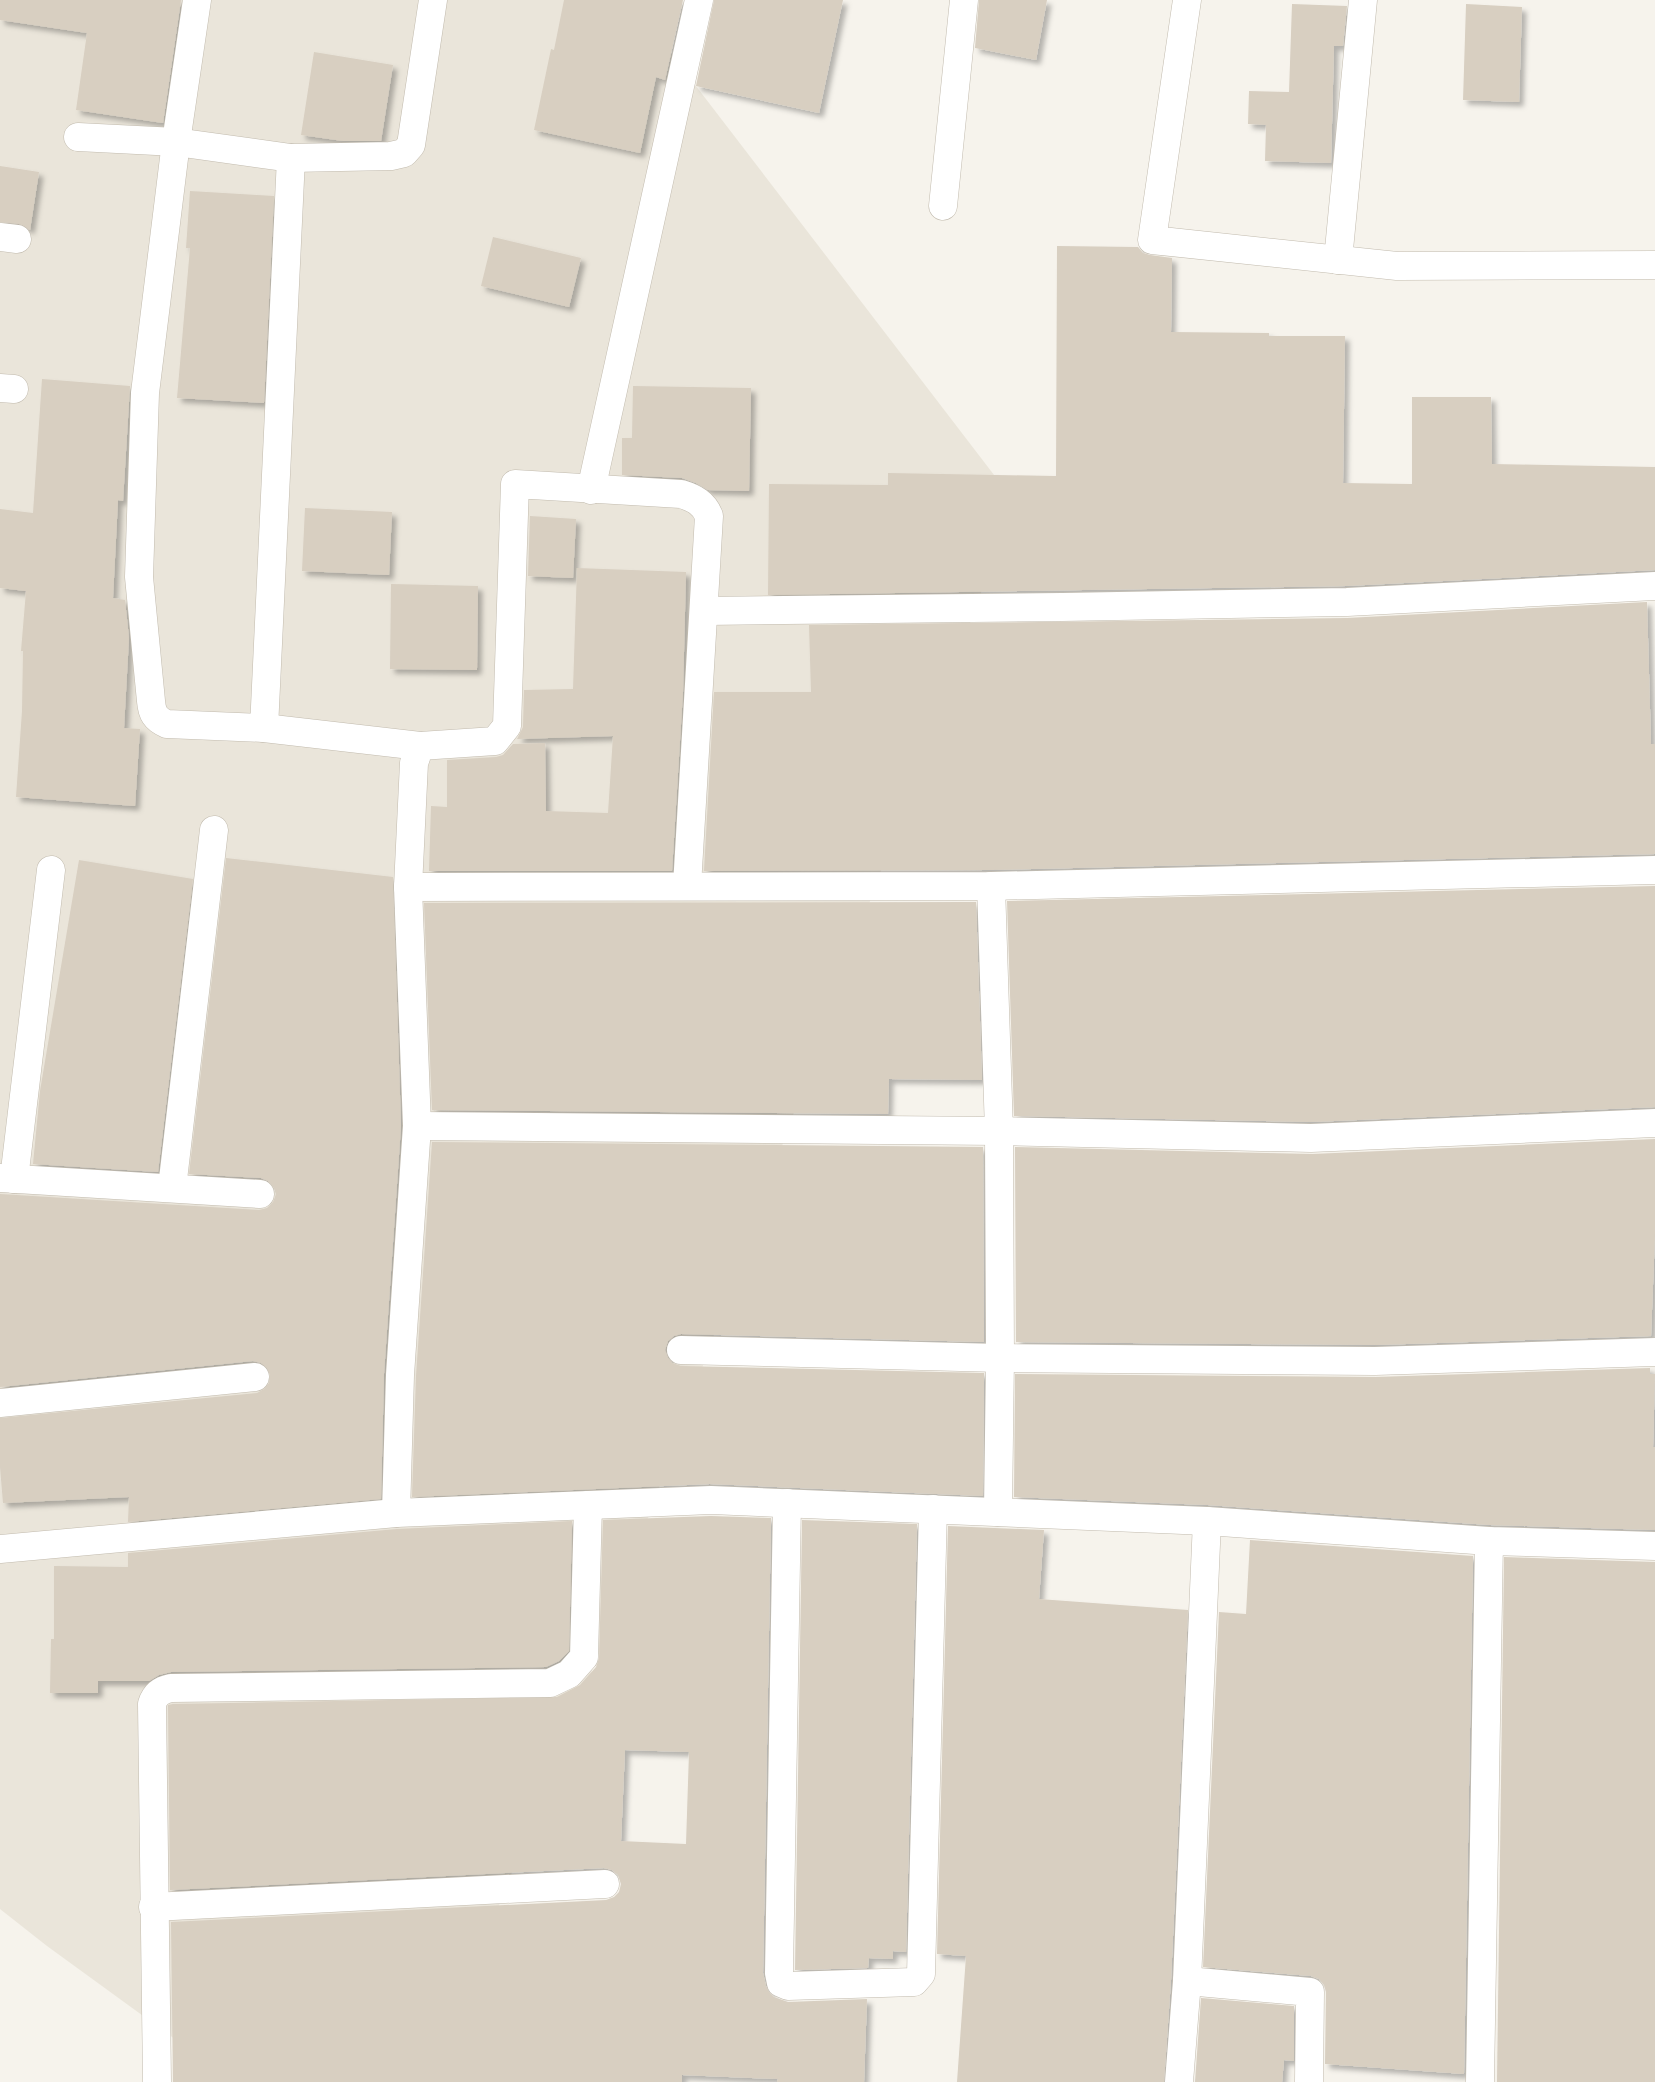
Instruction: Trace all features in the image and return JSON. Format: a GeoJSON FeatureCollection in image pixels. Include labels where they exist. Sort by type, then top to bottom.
{"type":"FeatureCollection","features":[{"type":"Feature","properties":{"kind":"street"},"geometry":{"type":"LineString","coordinates":[[196,0],[176,142],[145,393],[139,576],[152,712],[158,720],[167,724],[264,728],[420,746],[495,741],[507,726],[515,484],[681,494],[706,506],[709,516],[705,611],[687,886]]}},
{"type":"Feature","properties":{"kind":"street"},"geometry":{"type":"LineString","coordinates":[[78,137],[176,142],[291,158],[380,156],[404,153],[412,145],[433,0]]}},
{"type":"Feature","properties":{"kind":"street"},"geometry":{"type":"LineString","coordinates":[[590,490],[699,0]]}},
{"type":"Feature","properties":{"kind":"street"},"geometry":{"type":"LineString","coordinates":[[942,206],[964,0]]}},
{"type":"Feature","properties":{"kind":"street"},"geometry":{"type":"LineString","coordinates":[[1188,0],[1152,240],[1397,266],[1655,265]]}},
{"type":"Feature","properties":{"kind":"street"},"geometry":{"type":"LineString","coordinates":[[1338,260],[1362,0]]}},
{"type":"Feature","properties":{"kind":"street"},"geometry":{"type":"LineString","coordinates":[[264,728],[291,158]]}},
{"type":"Feature","properties":{"kind":"street"},"geometry":{"type":"LineString","coordinates":[[705,611],[1347,602],[1655,586]]}},
{"type":"Feature","properties":{"kind":"street"},"geometry":{"type":"LineString","coordinates":[[396,1512],[400,1376],[417,1126],[408,887],[414,763],[420,746]]}},
{"type":"Feature","properties":{"kind":"street"},"geometry":{"type":"LineString","coordinates":[[172,1188],[214,830]]}},
{"type":"Feature","properties":{"kind":"street"},"geometry":{"type":"LineString","coordinates":[[52,870],[7,1178],[260,1194]]}},
{"type":"Feature","properties":{"kind":"street"},"geometry":{"type":"LineString","coordinates":[[408,887],[991,886],[1655,870]]}},
{"type":"Feature","properties":{"kind":"street"},"geometry":{"type":"LineString","coordinates":[[991,886],[999,1131],[1000,1358],[998,1512]]}},
{"type":"Feature","properties":{"kind":"street"},"geometry":{"type":"LineString","coordinates":[[417,1126],[999,1131],[1311,1138],[1655,1123]]}},
{"type":"Feature","properties":{"kind":"street"},"geometry":{"type":"LineString","coordinates":[[681,1350],[1000,1358],[1375,1361],[1655,1352]]}},
{"type":"Feature","properties":{"kind":"street"},"geometry":{"type":"LineString","coordinates":[[0,1403],[255,1377]]}},
{"type":"Feature","properties":{"kind":"street"},"geometry":{"type":"LineString","coordinates":[[0,1549],[396,1512],[711,1500],[1207,1521],[1489,1541],[1655,1546]]}},
{"type":"Feature","properties":{"kind":"street"},"geometry":{"type":"LineString","coordinates":[[787,1503],[779,1973],[780,1983],[788,1986],[914,1982],[921,1974],[933,1509]]}},
{"type":"Feature","properties":{"kind":"street"},"geometry":{"type":"LineString","coordinates":[[157,2082],[153,1907],[152,1704],[158,1692],[171,1688],[550,1683],[569,1674],[584,1657],[588,1505]]}},
{"type":"Feature","properties":{"kind":"street"},"geometry":{"type":"LineString","coordinates":[[1180,2082],[1187,1981],[1207,1521]]}},
{"type":"Feature","properties":{"kind":"street"},"geometry":{"type":"LineString","coordinates":[[1480,2082],[1489,1541]]}},
{"type":"Feature","properties":{"kind":"street"},"geometry":{"type":"LineString","coordinates":[[153,1907],[604,1884]]}},
{"type":"Feature","properties":{"kind":"street"},"geometry":{"type":"LineString","coordinates":[[1187,1981],[1310,1992],[1309,2082]]}},
{"type":"Feature","properties":{"kind":"shaded area"},"geometry":{"type":"Polygon","coordinates":[[[0,0],[630,0],[1014,501],[606,1635],[429,2082],[234,2082],[47,1946],[0,1909],[0,0]]]}},
{"type":"Feature","properties":{"kind":"building"},"geometry":{"type":"Polygon","coordinates":[[[0,0],[181,0],[163,123],[76,110],[87,33],[0,20],[0,0]]]}},
{"type":"Feature","properties":{"kind":"building"},"geometry":{"type":"Polygon","coordinates":[[[564,0],[683,0],[665,80],[656,77],[640,153],[534,130],[551,49],[554,50],[564,0]]]}},
{"type":"Feature","properties":{"kind":"building"},"geometry":{"type":"Polygon","coordinates":[[[714,0],[843,0],[819,113],[696,86],[714,0]]]}},
{"type":"Feature","properties":{"kind":"building"},"geometry":{"type":"Polygon","coordinates":[[[979,0],[1047,0],[1036,60],[975,48],[979,0]]]}},
{"type":"Feature","properties":{"kind":"building"},"geometry":{"type":"Polygon","coordinates":[[[1292,4],[1347,6],[1343,46],[1334,46],[1331,163],[1265,161],[1266,125],[1248,124],[1249,91],[1289,92],[1292,4]]]}},
{"type":"Feature","properties":{"kind":"building"},"geometry":{"type":"Polygon","coordinates":[[[1466,4],[1522,7],[1519,102],[1463,100],[1466,4]]]}},
{"type":"Feature","properties":{"kind":"building"},"geometry":{"type":"Polygon","coordinates":[[[314,52],[393,65],[381,141],[343,141],[301,135],[314,52]]]}},
{"type":"Feature","properties":{"kind":"building"},"geometry":{"type":"Polygon","coordinates":[[[0,166],[39,172],[30,230],[19,224],[0,222],[0,166]]]}},
{"type":"Feature","properties":{"kind":"building"},"geometry":{"type":"Polygon","coordinates":[[[190,191],[274,196],[264,403],[177,398],[190,248],[186,248],[190,191]]]}},
{"type":"Feature","properties":{"kind":"building"},"geometry":{"type":"Polygon","coordinates":[[[493,237],[581,258],[569,307],[481,286],[493,237]]]}},
{"type":"Feature","properties":{"kind":"building"},"geometry":{"type":"Polygon","coordinates":[[[1057,246],[1138,247],[1143,253],[1172,258],[1171,332],[1269,333],[1269,336],[1345,336],[1343,483],[1412,484],[1412,397],[1491,397],[1492,464],[1655,467],[1655,570],[1346,586],[768,595],[769,484],[888,485],[888,473],[1056,476],[1057,246]]]}},
{"type":"Feature","properties":{"kind":"building"},"geometry":{"type":"Polygon","coordinates":[[[42,379],[130,386],[123,501],[118,500],[113,598],[125,600],[129,638],[124,728],[140,729],[135,806],[16,797],[22,711],[23,651],[21,651],[26,591],[0,588],[0,509],[33,513],[42,379]]]}},
{"type":"Feature","properties":{"kind":"building"},"geometry":{"type":"Polygon","coordinates":[[[633,386],[751,388],[749,491],[708,490],[682,478],[622,475],[622,438],[632,438],[633,386]]]}},
{"type":"Feature","properties":{"kind":"building"},"geometry":{"type":"Polygon","coordinates":[[[305,508],[392,512],[389,575],[302,571],[305,508]]]}},
{"type":"Feature","properties":{"kind":"building"},"geometry":{"type":"Polygon","coordinates":[[[530,516],[576,519],[573,578],[528,576],[530,516]]]}},
{"type":"Feature","properties":{"kind":"building"},"geometry":{"type":"Polygon","coordinates":[[[577,568],[686,572],[683,692],[672,871],[429,871],[431,806],[447,807],[447,760],[496,757],[503,755],[513,744],[545,743],[546,811],[608,813],[613,736],[517,739],[523,727],[524,690],[573,689],[577,568]]]}},
{"type":"Feature","properties":{"kind":"building"},"geometry":{"type":"Polygon","coordinates":[[[391,584],[478,586],[477,670],[390,669],[391,584]]]}},
{"type":"Feature","properties":{"kind":"building"},"geometry":{"type":"Polygon","coordinates":[[[1647,602],[1651,744],[1655,744],[1655,854],[991,870],[704,871],[714,692],[811,692],[809,625],[1347,618],[1647,602]]]}},
{"type":"Feature","properties":{"kind":"building"},"geometry":{"type":"Polygon","coordinates":[[[226,858],[393,877],[401,1126],[384,1374],[381,1499],[128,1522],[129,1497],[3,1503],[0,1467],[0,1418],[257,1393],[269,1383],[270,1375],[267,1368],[261,1363],[253,1361],[0,1387],[0,1194],[259,1210],[267,1208],[273,1202],[276,1194],[274,1188],[268,1181],[261,1178],[189,1174],[226,858]]]}},
{"type":"Feature","properties":{"kind":"building"},"geometry":{"type":"Polygon","coordinates":[[[79,860],[193,879],[158,1172],[33,1164],[40,1091],[79,860]]]}},
{"type":"Feature","properties":{"kind":"building"},"geometry":{"type":"Polygon","coordinates":[[[1655,886],[1655,1107],[1311,1122],[1014,1116],[1007,901],[1655,886]]]}},
{"type":"Feature","properties":{"kind":"building"},"geometry":{"type":"Polygon","coordinates":[[[976,902],[982,1080],[889,1079],[888,1114],[432,1110],[424,903],[976,902]]]}},
{"type":"Feature","properties":{"kind":"building"},"geometry":{"type":"Polygon","coordinates":[[[1655,1139],[1655,1234],[1651,1336],[1375,1345],[1016,1342],[1015,1147],[1312,1154],[1655,1139]]]}},
{"type":"Feature","properties":{"kind":"building"},"geometry":{"type":"Polygon","coordinates":[[[432,1142],[983,1147],[984,1342],[681,1334],[674,1336],[668,1341],[665,1350],[672,1363],[681,1366],[984,1373],[983,1496],[710,1484],[412,1497],[416,1376],[432,1142]]]}},
{"type":"Feature","properties":{"kind":"building"},"geometry":{"type":"Polygon","coordinates":[[[1650,1368],[1650,1374],[1655,1374],[1653,1447],[1655,1447],[1655,1530],[1490,1525],[1208,1505],[1014,1497],[1015,1374],[1375,1377],[1650,1368]]]}},
{"type":"Feature","properties":{"kind":"building"},"geometry":{"type":"Polygon","coordinates":[[[711,1516],[771,1518],[763,1973],[769,1992],[774,1997],[788,2002],[867,1999],[864,2082],[777,2082],[778,2079],[682,2075],[682,2082],[173,2082],[171,1922],[606,1900],[614,1897],[619,1892],[621,1884],[618,1875],[612,1870],[604,1868],[170,1890],[168,1705],[557,1697],[580,1685],[596,1667],[599,1658],[603,1520],[711,1516]],[[625,1750],[621,1841],[686,1844],[689,1752],[625,1750]]]}},
{"type":"Feature","properties":{"kind":"building"},"geometry":{"type":"Polygon","coordinates":[[[802,1520],[917,1524],[906,1952],[893,1951],[893,1959],[869,1958],[868,1968],[795,1970],[802,1520]]]}},
{"type":"Feature","properties":{"kind":"building"},"geometry":{"type":"Polygon","coordinates":[[[572,1521],[569,1651],[559,1661],[546,1667],[171,1672],[159,1675],[149,1681],[98,1681],[98,1693],[50,1693],[51,1639],[54,1639],[54,1566],[128,1567],[128,1553],[397,1529],[572,1521]]]}},
{"type":"Feature","properties":{"kind":"building"},"geometry":{"type":"Polygon","coordinates":[[[948,1526],[1044,1530],[1039,1599],[1188,1610],[1171,1980],[1164,2082],[957,2082],[966,1956],[937,1954],[948,1526]]]}},
{"type":"Feature","properties":{"kind":"building"},"geometry":{"type":"Polygon","coordinates":[[[1250,1540],[1473,1556],[1464,2074],[1325,2064],[1326,1992],[1324,1985],[1319,1979],[1311,1976],[1203,1967],[1219,1612],[1246,1614],[1250,1540]]]}},
{"type":"Feature","properties":{"kind":"building"},"geometry":{"type":"Polygon","coordinates":[[[1504,1557],[1655,1562],[1655,2082],[1497,2082],[1504,1557]]]}},
{"type":"Feature","properties":{"kind":"building"},"geometry":{"type":"Polygon","coordinates":[[[1201,1998],[1294,2006],[1294,2061],[1284,2060],[1282,2082],[1195,2082],[1201,1998]]]}}]}
